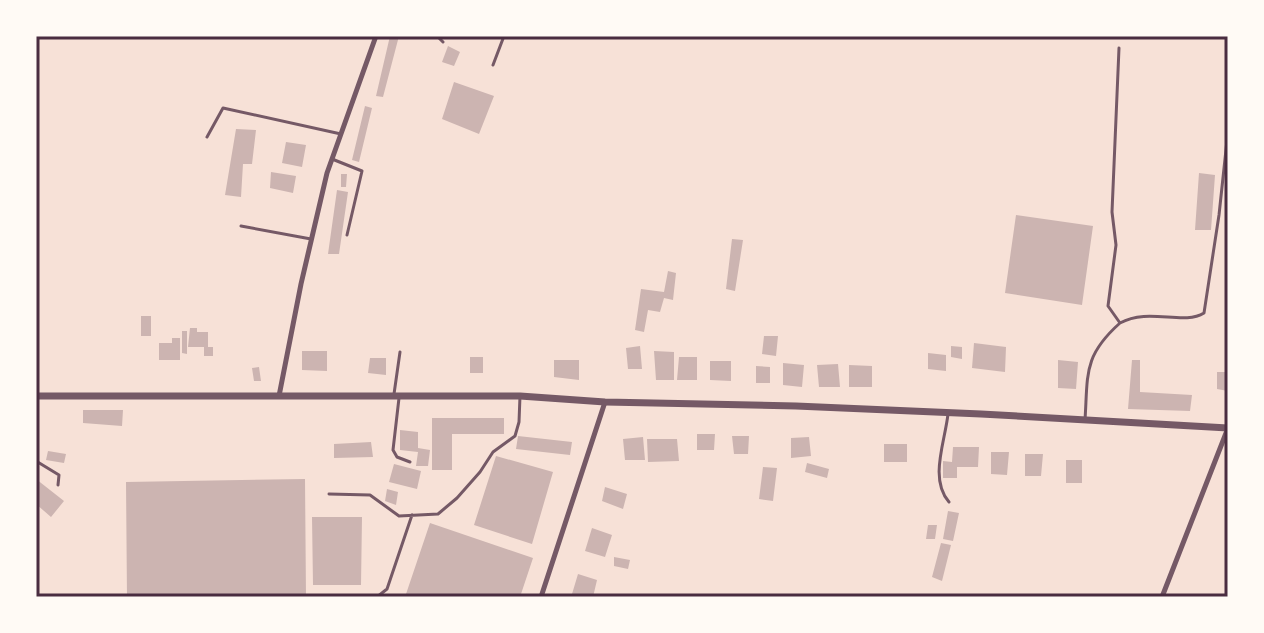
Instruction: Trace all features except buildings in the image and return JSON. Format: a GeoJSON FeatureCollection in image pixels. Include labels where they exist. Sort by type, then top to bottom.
{"type":"FeatureCollection","features":[{"type":"Feature","properties":{"kind":"street"},"geometry":{"type":"LineString","coordinates":[[279,396],[311,239],[332,159],[376,36]]}},
{"type":"Feature","properties":{"kind":"street"},"geometry":{"type":"LineString","coordinates":[[36,396],[520,396],[605,402],[948,412],[1228,428],[1162,597]]}},
{"type":"Feature","properties":{"kind":"street"},"geometry":{"type":"LineString","coordinates":[[541,597],[605,402]]}},
{"type":"Feature","properties":{"kind":"lane"},"geometry":{"type":"LineString","coordinates":[[437,36],[443,42]]}},
{"type":"Feature","properties":{"kind":"lane"},"geometry":{"type":"LineString","coordinates":[[493,65],[504,36]]}},
{"type":"Feature","properties":{"kind":"lane"},"geometry":{"type":"LineString","coordinates":[[1119,48],[1112,212],[1116,245],[1108,306],[1120,323]]}},
{"type":"Feature","properties":{"kind":"lane"},"geometry":{"type":"LineString","coordinates":[[207,137],[223,108],[341,134]]}},
{"type":"Feature","properties":{"kind":"lane"},"geometry":{"type":"LineString","coordinates":[[1085,420],[1092,354],[1103,338],[1120,323],[1141,315],[1196,318],[1204,313],[1228,131]]}},
{"type":"Feature","properties":{"kind":"lane"},"geometry":{"type":"LineString","coordinates":[[332,159],[362,171],[347,235]]}},
{"type":"Feature","properties":{"kind":"lane"},"geometry":{"type":"LineString","coordinates":[[241,226],[311,239]]}},
{"type":"Feature","properties":{"kind":"lane"},"geometry":{"type":"LineString","coordinates":[[400,352],[393,450],[397,457],[410,462]]}},
{"type":"Feature","properties":{"kind":"lane"},"geometry":{"type":"LineString","coordinates":[[329,494],[370,495],[399,516],[438,514],[480,472],[493,452],[515,436],[520,396]]}},
{"type":"Feature","properties":{"kind":"lane"},"geometry":{"type":"LineString","coordinates":[[948,412],[939,488],[949,502]]}},
{"type":"Feature","properties":{"kind":"lane"},"geometry":{"type":"LineString","coordinates":[[36,461],[59,475],[58,485]]}},
{"type":"Feature","properties":{"kind":"lane"},"geometry":{"type":"LineString","coordinates":[[377,597],[387,589],[412,515]]}}]}
